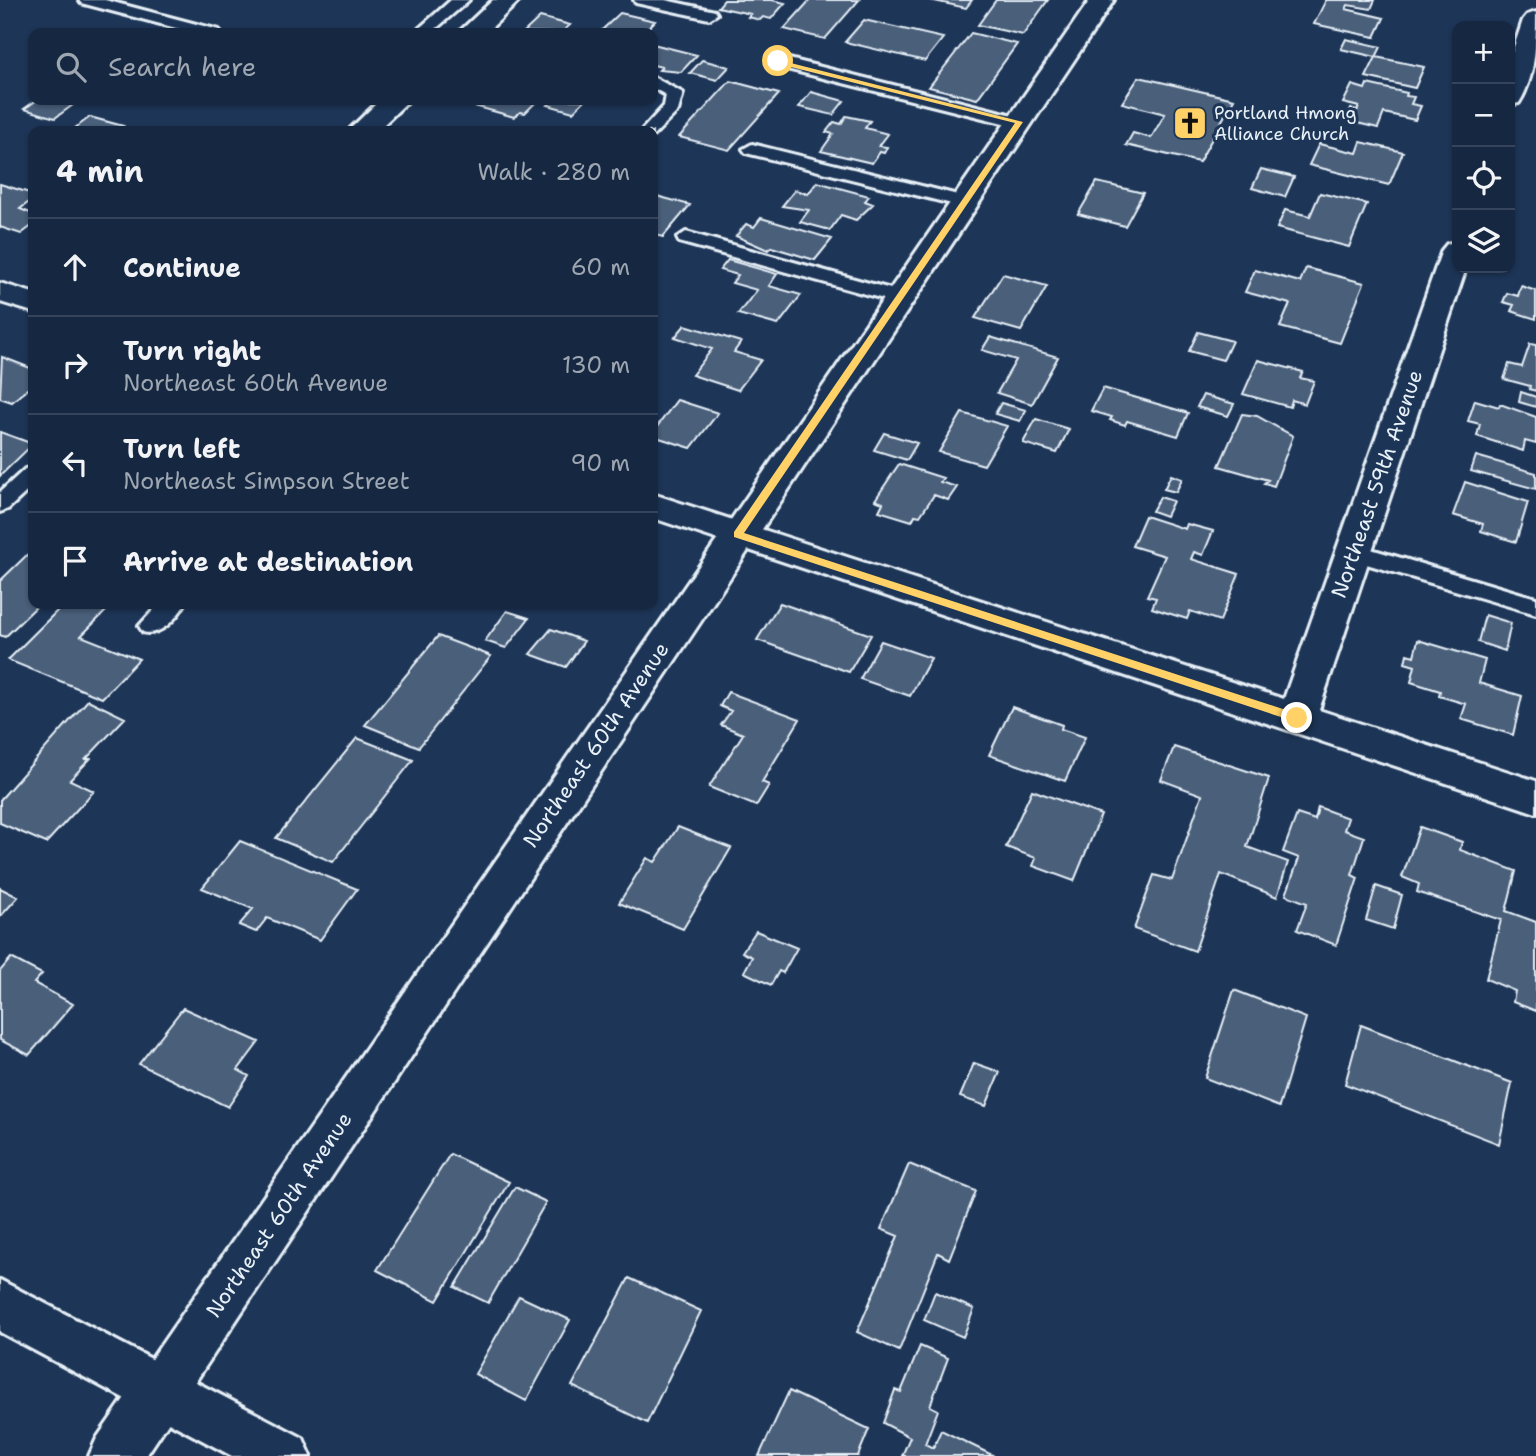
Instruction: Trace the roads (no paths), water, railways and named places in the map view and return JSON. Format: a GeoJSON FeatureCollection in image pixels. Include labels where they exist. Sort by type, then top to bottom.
{"type":"FeatureCollection","features":[{"type":"Feature","properties":{"kind":"street"},"geometry":{"type":"LineString","coordinates":[[477,28],[508,0]]}},
{"type":"Feature","properties":{"kind":"street","name":"Northeast 60th Avenue"},"geometry":{"type":"LineString","coordinates":[[115,1456],[898,297],[1102,0]]}},
{"type":"Feature","properties":{"kind":"street"},"geometry":{"type":"LineString","coordinates":[[1514,84],[1536,20]]}},
{"type":"Feature","properties":{"kind":"street"},"geometry":{"type":"LineString","coordinates":[[367,126],[390,105]]}},
{"type":"Feature","properties":{"kind":"street","name":"Northeast 59th Avenue"},"geometry":{"type":"LineString","coordinates":[[1297,718],[1452,265]]}},
{"type":"Feature","properties":{"kind":"street"},"geometry":{"type":"LineString","coordinates":[[0,292],[28,301]]}},
{"type":"Feature","properties":{"kind":"street"},"geometry":{"type":"LineString","coordinates":[[658,508],[1536,797]]}},
{"type":"Feature","properties":{"kind":"street"},"geometry":{"type":"LineString","coordinates":[[0,1305],[285,1456]]}},
{"type":"Feature","properties":{"kind":"lane"},"geometry":{"type":"LineString","coordinates":[[87,0],[194,28]]}},
{"type":"Feature","properties":{"kind":"lane"},"geometry":{"type":"LineString","coordinates":[[428,28],[461,0]]}},
{"type":"Feature","properties":{"kind":"lane"},"geometry":{"type":"LineString","coordinates":[[642,0],[709,14]]}},
{"type":"Feature","properties":{"kind":"lane"},"geometry":{"type":"LineString","coordinates":[[778,61],[1019,122]]}},
{"type":"Feature","properties":{"kind":"lane"},"geometry":{"type":"LineString","coordinates":[[655,126],[672,107],[674,93],[658,85]]}},
{"type":"Feature","properties":{"kind":"lane"},"geometry":{"type":"LineString","coordinates":[[752,149],[964,202]]}},
{"type":"Feature","properties":{"kind":"lane"},"geometry":{"type":"LineString","coordinates":[[686,239],[898,297]]}},
{"type":"Feature","properties":{"kind":"lane"},"geometry":{"type":"LineString","coordinates":[[0,504],[28,479]]}},
{"type":"Feature","properties":{"kind":"lane"},"geometry":{"type":"LineString","coordinates":[[1354,552],[1536,606]]}},
{"type":"Feature","properties":{"kind":"lane"},"geometry":{"type":"LineString","coordinates":[[151,626],[168,609]]}},
{"type":"Feature","properties":{"kind":"place","name":"Portland Hmong Alliance Church"},"geometry":{"type":"Point","coordinates":[1190,123]}}]}
